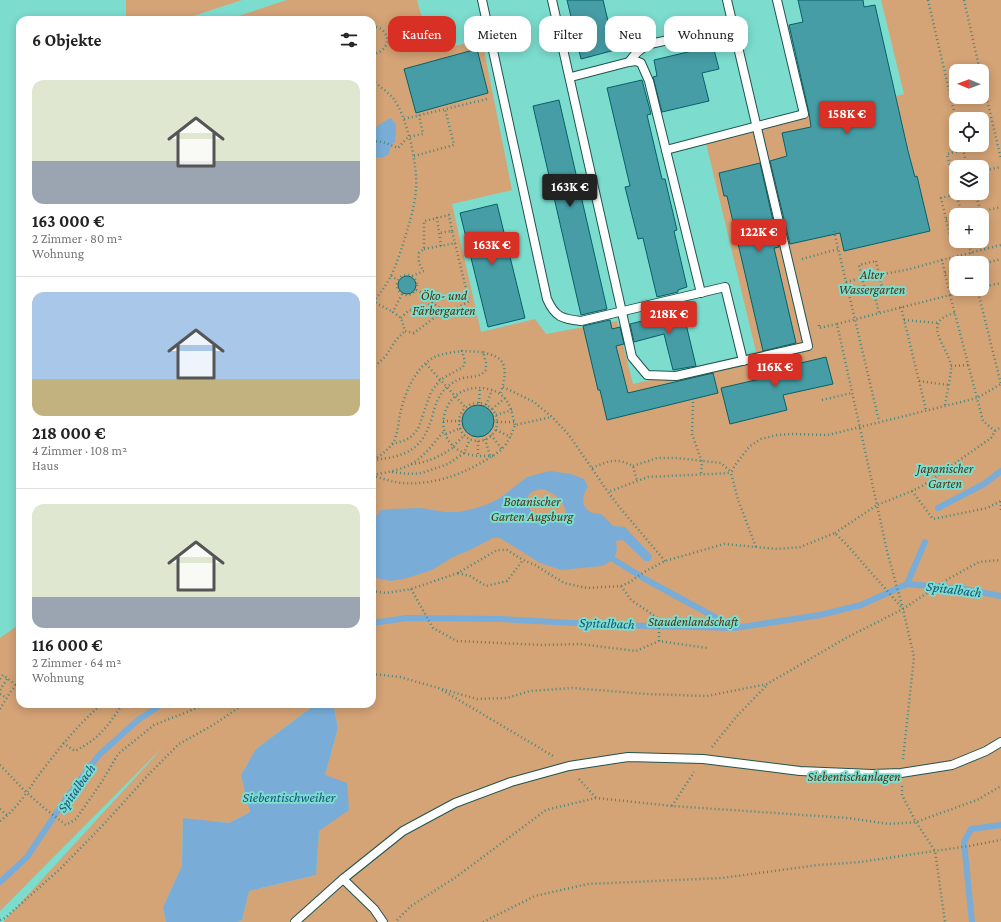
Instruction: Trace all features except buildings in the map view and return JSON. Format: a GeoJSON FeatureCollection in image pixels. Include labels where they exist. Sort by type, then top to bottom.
{"type":"FeatureCollection","features":[{"type":"Feature","properties":{"kind":"lane"},"geometry":{"type":"LineString","coordinates":[[482,0],[547,300],[552,310],[564,319],[581,321],[725,288],[743,361]]}},
{"type":"Feature","properties":{"kind":"lane"},"geometry":{"type":"LineString","coordinates":[[552,0],[571,77],[632,357],[647,375],[676,376],[808,346],[739,52]]}},
{"type":"Feature","properties":{"kind":"lane"},"geometry":{"type":"LineString","coordinates":[[728,0],[731,16]]}},
{"type":"Feature","properties":{"kind":"lane"},"geometry":{"type":"LineString","coordinates":[[666,150],[804,114],[777,0]]}},
{"type":"Feature","properties":{"kind":"lane"},"geometry":{"type":"LineString","coordinates":[[629,62],[641,48],[664,41]]}},
{"type":"Feature","properties":{"kind":"lane"},"geometry":{"type":"LineString","coordinates":[[571,77],[629,62],[636,61],[641,63],[649,81],[701,293]]}},
{"type":"Feature","properties":{"kind":"lane"},"geometry":{"type":"LineString","coordinates":[[295,922],[343,879],[403,831],[455,803],[511,782],[569,766],[628,757],[703,759],[800,772],[872,774],[901,773],[952,765],[986,751],[1001,742]]}},
{"type":"Feature","properties":{"kind":"lane"},"geometry":{"type":"LineString","coordinates":[[343,879],[374,909],[383,922]]}},
{"type":"Feature","properties":{"kind":"path"},"geometry":{"type":"LineString","coordinates":[[928,0],[954,112]]}},
{"type":"Feature","properties":{"kind":"path"},"geometry":{"type":"LineString","coordinates":[[964,0],[978,64]]}},
{"type":"Feature","properties":{"kind":"path"},"geometry":{"type":"LineString","coordinates":[[376,27],[382,30],[386,35],[387,42],[385,49],[376,53]]}},
{"type":"Feature","properties":{"kind":"path"},"geometry":{"type":"LineString","coordinates":[[376,83],[393,98],[404,119],[414,156],[416,189],[398,260],[391,276],[376,298]]}},
{"type":"Feature","properties":{"kind":"path"},"geometry":{"type":"LineString","coordinates":[[404,119],[487,99]]}},
{"type":"Feature","properties":{"kind":"path"},"geometry":{"type":"LineString","coordinates":[[988,104],[1001,159]]}},
{"type":"Feature","properties":{"kind":"path"},"geometry":{"type":"LineString","coordinates":[[414,156],[454,145],[445,109]]}},
{"type":"Feature","properties":{"kind":"path"},"geometry":{"type":"LineString","coordinates":[[376,141],[383,142],[398,148],[408,137],[423,134],[419,115]]}},
{"type":"Feature","properties":{"kind":"path"},"geometry":{"type":"LineString","coordinates":[[949,161],[947,154],[955,152]]}},
{"type":"Feature","properties":{"kind":"path"},"geometry":{"type":"LineString","coordinates":[[989,170],[1001,167]]}},
{"type":"Feature","properties":{"kind":"path"},"geometry":{"type":"LineString","coordinates":[[949,195],[941,198],[949,232]]}},
{"type":"Feature","properties":{"kind":"path"},"geometry":{"type":"LineString","coordinates":[[989,209],[1001,207]]}},
{"type":"Feature","properties":{"kind":"path"},"geometry":{"type":"LineString","coordinates":[[405,331],[414,333],[443,311],[455,309],[469,301],[449,215],[424,221],[424,249]]}},
{"type":"Feature","properties":{"kind":"path"},"geometry":{"type":"LineString","coordinates":[[437,218],[441,246]]}},
{"type":"Feature","properties":{"kind":"path"},"geometry":{"type":"LineString","coordinates":[[439,233],[452,231]]}},
{"type":"Feature","properties":{"kind":"path"},"geometry":{"type":"LineString","coordinates":[[834,231],[879,421]]}},
{"type":"Feature","properties":{"kind":"path"},"geometry":{"type":"LineString","coordinates":[[412,276],[417,283],[416,290],[410,295],[402,294],[397,288],[398,280],[405,275],[412,276],[424,271],[420,266],[418,259],[419,253],[424,249],[456,243]]}},
{"type":"Feature","properties":{"kind":"path"},"geometry":{"type":"LineString","coordinates":[[879,275],[910,269],[1001,245]]}},
{"type":"Feature","properties":{"kind":"path"},"geometry":{"type":"LineString","coordinates":[[970,248],[972,256]]}},
{"type":"Feature","properties":{"kind":"path"},"geometry":{"type":"LineString","coordinates":[[801,259],[838,249]]}},
{"type":"Feature","properties":{"kind":"path"},"geometry":{"type":"LineString","coordinates":[[942,260],[949,291]]}},
{"type":"Feature","properties":{"kind":"path"},"geometry":{"type":"LineString","coordinates":[[989,263],[1001,260]]}},
{"type":"Feature","properties":{"kind":"path"},"geometry":{"type":"LineString","coordinates":[[876,261],[882,287],[864,290],[862,278],[859,265],[876,261]]}},
{"type":"Feature","properties":{"kind":"path"},"geometry":{"type":"LineString","coordinates":[[945,273],[949,272]]}},
{"type":"Feature","properties":{"kind":"path"},"geometry":{"type":"LineString","coordinates":[[391,276],[398,280]]}},
{"type":"Feature","properties":{"kind":"path"},"geometry":{"type":"LineString","coordinates":[[846,282],[862,278]]}},
{"type":"Feature","properties":{"kind":"path"},"geometry":{"type":"LineString","coordinates":[[989,286],[1001,283]]}},
{"type":"Feature","properties":{"kind":"path"},"geometry":{"type":"LineString","coordinates":[[873,288],[879,313]]}},
{"type":"Feature","properties":{"kind":"path"},"geometry":{"type":"LineString","coordinates":[[416,290],[426,295],[443,311]]}},
{"type":"Feature","properties":{"kind":"path"},"geometry":{"type":"LineString","coordinates":[[393,312],[402,294]]}},
{"type":"Feature","properties":{"kind":"path"},"geometry":{"type":"LineString","coordinates":[[818,322],[819,328],[949,295]]}},
{"type":"Feature","properties":{"kind":"path"},"geometry":{"type":"LineString","coordinates":[[950,296],[983,421],[995,431]]}},
{"type":"Feature","properties":{"kind":"path"},"geometry":{"type":"LineString","coordinates":[[731,473],[735,465],[750,446],[761,439],[777,435],[828,435],[879,421],[976,398],[1001,384],[979,296]]}},
{"type":"Feature","properties":{"kind":"path"},"geometry":{"type":"LineString","coordinates":[[401,318],[409,310],[423,308],[432,302]]}},
{"type":"Feature","properties":{"kind":"path"},"geometry":{"type":"LineString","coordinates":[[376,304],[393,312],[401,318],[405,331]]}},
{"type":"Feature","properties":{"kind":"path"},"geometry":{"type":"LineString","coordinates":[[901,307],[926,410]]}},
{"type":"Feature","properties":{"kind":"path"},"geometry":{"type":"LineString","coordinates":[[945,405],[951,366],[937,330],[938,323],[943,317],[955,313]]}},
{"type":"Feature","properties":{"kind":"path"},"geometry":{"type":"LineString","coordinates":[[904,320],[938,323]]}},
{"type":"Feature","properties":{"kind":"path"},"geometry":{"type":"LineString","coordinates":[[837,324],[859,427],[914,657],[901,773],[902,796],[916,822],[935,851],[945,922]]}},
{"type":"Feature","properties":{"kind":"path"},"geometry":{"type":"LineString","coordinates":[[376,365],[385,357],[396,340],[405,331]]}},
{"type":"Feature","properties":{"kind":"path"},"geometry":{"type":"LineString","coordinates":[[392,444],[406,440],[418,429],[431,392],[440,380],[463,367],[465,362],[462,351]]}},
{"type":"Feature","properties":{"kind":"path"},"geometry":{"type":"LineString","coordinates":[[376,458],[386,451],[398,433],[403,401],[415,376],[426,364],[437,356],[462,351],[483,352],[498,358],[502,363],[504,377],[503,387],[500,394]]}},
{"type":"Feature","properties":{"kind":"path"},"geometry":{"type":"LineString","coordinates":[[376,460],[394,458],[417,446],[425,436],[431,422],[436,403],[447,388],[462,378],[482,375],[486,370],[483,352]]}},
{"type":"Feature","properties":{"kind":"path"},"geometry":{"type":"LineString","coordinates":[[426,364],[466,408]]}},
{"type":"Feature","properties":{"kind":"path"},"geometry":{"type":"LineString","coordinates":[[951,366],[968,365]]}},
{"type":"Feature","properties":{"kind":"path"},"geometry":{"type":"LineString","coordinates":[[919,381],[948,385]]}},
{"type":"Feature","properties":{"kind":"path"},"geometry":{"type":"LineString","coordinates":[[376,477],[401,483],[435,481],[465,472],[492,456],[502,449],[511,437],[514,424],[509,402],[500,394],[492,390],[474,387],[464,390],[455,396],[446,408],[443,421],[444,431],[449,441],[464,453],[478,456],[492,456]]}},
{"type":"Feature","properties":{"kind":"path"},"geometry":{"type":"LineString","coordinates":[[503,387],[534,402],[552,417],[569,435],[620,508],[665,561]]}},
{"type":"Feature","properties":{"kind":"path"},"geometry":{"type":"LineString","coordinates":[[480,388],[480,403]]}},
{"type":"Feature","properties":{"kind":"path"},"geometry":{"type":"LineString","coordinates":[[486,404],[492,390]]}},
{"type":"Feature","properties":{"kind":"path"},"geometry":{"type":"LineString","coordinates":[[822,400],[852,393]]}},
{"type":"Feature","properties":{"kind":"path"},"geometry":{"type":"LineString","coordinates":[[492,408],[505,398]]}},
{"type":"Feature","properties":{"kind":"path"},"geometry":{"type":"LineString","coordinates":[[693,402],[692,434],[702,462],[702,474]]}},
{"type":"Feature","properties":{"kind":"path"},"geometry":{"type":"LineString","coordinates":[[471,404],[486,404],[492,408],[496,415],[496,430],[491,436],[485,439],[478,441],[470,439],[465,435],[461,428],[460,421],[462,412],[471,404]]}},
{"type":"Feature","properties":{"kind":"path"},"geometry":{"type":"LineString","coordinates":[[496,415],[512,410]]}},
{"type":"Feature","properties":{"kind":"path"},"geometry":{"type":"LineString","coordinates":[[497,422],[514,424],[552,417]]}},
{"type":"Feature","properties":{"kind":"path"},"geometry":{"type":"LineString","coordinates":[[443,421],[460,421]]}},
{"type":"Feature","properties":{"kind":"path"},"geometry":{"type":"LineString","coordinates":[[376,592],[386,593],[411,589],[458,573],[497,550],[507,550],[564,583],[587,588],[621,586],[665,561],[724,544],[778,549],[800,547],[835,533],[877,504],[924,485],[991,438],[995,431],[1001,427]]}},
{"type":"Feature","properties":{"kind":"path"},"geometry":{"type":"LineString","coordinates":[[446,434],[461,428]]}},
{"type":"Feature","properties":{"kind":"path"},"geometry":{"type":"LineString","coordinates":[[496,430],[511,437]]}},
{"type":"Feature","properties":{"kind":"path"},"geometry":{"type":"LineString","coordinates":[[376,475],[392,472],[420,458],[444,431]]}},
{"type":"Feature","properties":{"kind":"path"},"geometry":{"type":"LineString","coordinates":[[408,465],[436,458],[454,446],[465,435]]}},
{"type":"Feature","properties":{"kind":"path"},"geometry":{"type":"LineString","coordinates":[[491,436],[502,449]]}},
{"type":"Feature","properties":{"kind":"path"},"geometry":{"type":"LineString","coordinates":[[392,472],[410,474],[422,473],[448,464],[464,453],[470,439]]}},
{"type":"Feature","properties":{"kind":"path"},"geometry":{"type":"LineString","coordinates":[[485,439],[492,456]]}},
{"type":"Feature","properties":{"kind":"path"},"geometry":{"type":"LineString","coordinates":[[478,441],[478,456]]}},
{"type":"Feature","properties":{"kind":"path"},"geometry":{"type":"LineString","coordinates":[[592,468],[608,461],[616,460],[633,466],[657,458],[677,458],[721,463],[731,473],[738,500],[756,547]]}},
{"type":"Feature","properties":{"kind":"path"},"geometry":{"type":"LineString","coordinates":[[633,466],[637,481]]}},
{"type":"Feature","properties":{"kind":"path"},"geometry":{"type":"LineString","coordinates":[[608,492],[648,477],[731,473]]}},
{"type":"Feature","properties":{"kind":"path"},"geometry":{"type":"LineString","coordinates":[[912,491],[933,519],[987,508],[1001,501],[1001,511]]}},
{"type":"Feature","properties":{"kind":"path"},"geometry":{"type":"LineString","coordinates":[[835,533],[903,609]]}},
{"type":"Feature","properties":{"kind":"path"},"geometry":{"type":"LineString","coordinates":[[458,573],[470,576],[486,586],[507,581],[523,560]]}},
{"type":"Feature","properties":{"kind":"path"},"geometry":{"type":"LineString","coordinates":[[672,806],[703,759],[736,717],[767,684],[846,638],[903,609],[948,579],[978,562],[1001,560]]}},
{"type":"Feature","properties":{"kind":"path"},"geometry":{"type":"LineString","coordinates":[[621,586],[631,600],[658,619],[659,640]]}},
{"type":"Feature","properties":{"kind":"path"},"geometry":{"type":"LineString","coordinates":[[411,589],[422,606],[432,628],[456,641],[543,645],[580,644],[636,651],[659,640],[707,648]]}},
{"type":"Feature","properties":{"kind":"path"},"geometry":{"type":"LineString","coordinates":[[376,674],[400,676],[477,698],[507,698],[530,691],[572,688],[648,694],[707,696],[767,684]]}},
{"type":"Feature","properties":{"kind":"path"},"geometry":{"type":"LineString","coordinates":[[0,679],[3,675],[16,685],[0,710]]}},
{"type":"Feature","properties":{"kind":"path"},"geometry":{"type":"LineString","coordinates":[[0,690],[7,679]]}},
{"type":"Feature","properties":{"kind":"path"},"geometry":{"type":"LineString","coordinates":[[439,688],[569,766],[596,798]]}},
{"type":"Feature","properties":{"kind":"path"},"geometry":{"type":"LineString","coordinates":[[0,694],[7,698]]}},
{"type":"Feature","properties":{"kind":"path"},"geometry":{"type":"LineString","coordinates":[[0,821],[8,816],[63,743],[87,716],[97,708]]}},
{"type":"Feature","properties":{"kind":"path"},"geometry":{"type":"LineString","coordinates":[[63,743],[75,751],[91,743],[106,728],[119,708]]}},
{"type":"Feature","properties":{"kind":"path"},"geometry":{"type":"LineString","coordinates":[[0,765],[26,792],[66,825],[76,819],[103,780],[118,754],[154,725],[197,708]]}},
{"type":"Feature","properties":{"kind":"path"},"geometry":{"type":"LineString","coordinates":[[0,920],[5,918],[60,869],[179,744],[213,725],[238,708]]}},
{"type":"Feature","properties":{"kind":"path"},"geometry":{"type":"LineString","coordinates":[[395,922],[411,906],[456,877],[546,810],[596,798],[672,806],[848,818],[888,824],[916,822],[977,800],[1001,786]]}},
{"type":"Feature","properties":{"kind":"path"},"geometry":{"type":"LineString","coordinates":[[0,809],[8,816]]}},
{"type":"Feature","properties":{"kind":"path"},"geometry":{"type":"LineString","coordinates":[[483,922],[535,896],[588,884],[722,878],[818,865],[860,862],[1001,840]]}},
{"type":"Feature","properties":{"kind":"green space"},"geometry":{"type":"Polygon","coordinates":[[[126,0],[242,0],[193,16],[126,16],[126,0]]]}},
{"type":"Feature","properties":{"kind":"green space"},"geometry":{"type":"Polygon","coordinates":[[[287,0],[417,0],[421,16],[388,16],[388,52],[456,52],[456,46],[464,44],[464,52],[484,52],[512,190],[452,204],[481,332],[535,319],[546,334],[617,321],[633,384],[757,356],[705,139],[904,94],[881,0],[1001,0],[1001,922],[237,922],[242,920],[249,891],[316,875],[325,775],[338,728],[334,708],[376,708],[376,16],[238,16],[287,0]]]}},
{"type":"Feature","properties":{"kind":"green space"},"geometry":{"type":"Polygon","coordinates":[[[16,627],[16,708],[311,708],[256,749],[241,775],[250,812],[229,823],[183,819],[182,866],[163,907],[166,922],[3,922],[166,744],[0,911],[0,638],[16,627]]]}},
{"type":"Feature","properties":{"kind":"water"},"geometry":{"type":"Polygon","coordinates":[[[391,118],[396,125],[395,142],[392,144],[388,155],[381,158],[376,157],[376,127],[391,118]]]}},
{"type":"Feature","properties":{"kind":"water"},"geometry":{"type":"Polygon","coordinates":[[[550,471],[571,474],[584,479],[588,487],[583,498],[586,509],[593,513],[601,514],[613,526],[625,527],[652,556],[650,561],[645,561],[623,540],[616,541],[617,550],[614,559],[602,566],[561,570],[540,563],[500,538],[493,538],[453,557],[432,570],[407,578],[390,581],[376,578],[376,517],[381,510],[421,508],[445,512],[459,512],[486,505],[500,498],[527,477],[550,471]],[[541,489],[535,490],[529,495],[527,499],[531,511],[534,515],[561,520],[566,511],[556,496],[541,489]]]}},
{"type":"Feature","properties":{"kind":"water","name":"Siebentischweiher"},"geometry":{"type":"Polygon","coordinates":[[[311,708],[334,708],[338,728],[325,775],[347,783],[349,810],[319,831],[316,875],[249,891],[242,920],[237,922],[166,922],[163,907],[182,866],[183,818],[229,823],[250,812],[241,775],[256,749],[311,708]]]}},
{"type":"Feature","properties":{"kind":"waterway","name":"Spitalbach"},"geometry":{"type":"LineString","coordinates":[[938,508],[984,484],[1001,471]]}},
{"type":"Feature","properties":{"kind":"waterway","name":"Spitalbach"},"geometry":{"type":"LineString","coordinates":[[907,584],[925,542]]}},
{"type":"Feature","properties":{"kind":"waterway"},"geometry":{"type":"LineString","coordinates":[[608,556],[645,579],[733,627]]}},
{"type":"Feature","properties":{"kind":"waterway","name":"Spitalbach"},"geometry":{"type":"LineString","coordinates":[[376,622],[407,618],[501,619],[611,625],[735,628],[820,615],[861,605],[907,584],[964,589],[1001,596]]}},
{"type":"Feature","properties":{"kind":"waterway","name":"Spitalbach"},"geometry":{"type":"LineString","coordinates":[[0,882],[27,857],[67,797],[99,755],[138,720],[156,708]]}},
{"type":"Feature","properties":{"kind":"waterway"},"geometry":{"type":"LineString","coordinates":[[972,922],[964,842],[971,829],[1001,825]]}},
{"type":"Feature","properties":{"kind":"park label","name":"Alter Wassergarten"},"geometry":{"type":"Point","coordinates":[872,282]}},
{"type":"Feature","properties":{"kind":"park label","name":"Öko- und Färbergarten"},"geometry":{"type":"Point","coordinates":[444,302]}},
{"type":"Feature","properties":{"kind":"park label","name":"Japanischer Garten"},"geometry":{"type":"Point","coordinates":[945,476]}},
{"type":"Feature","properties":{"kind":"park label","name":"Botanischer Garten Augsburg"},"geometry":{"type":"Point","coordinates":[532,508]}},
{"type":"Feature","properties":{"kind":"park label","name":"Staudenlandschaft"},"geometry":{"type":"Point","coordinates":[693,621]}},
{"type":"Feature","properties":{"kind":"park label","name":"Siebentischanlagen"},"geometry":{"type":"Point","coordinates":[854,776]}}]}
